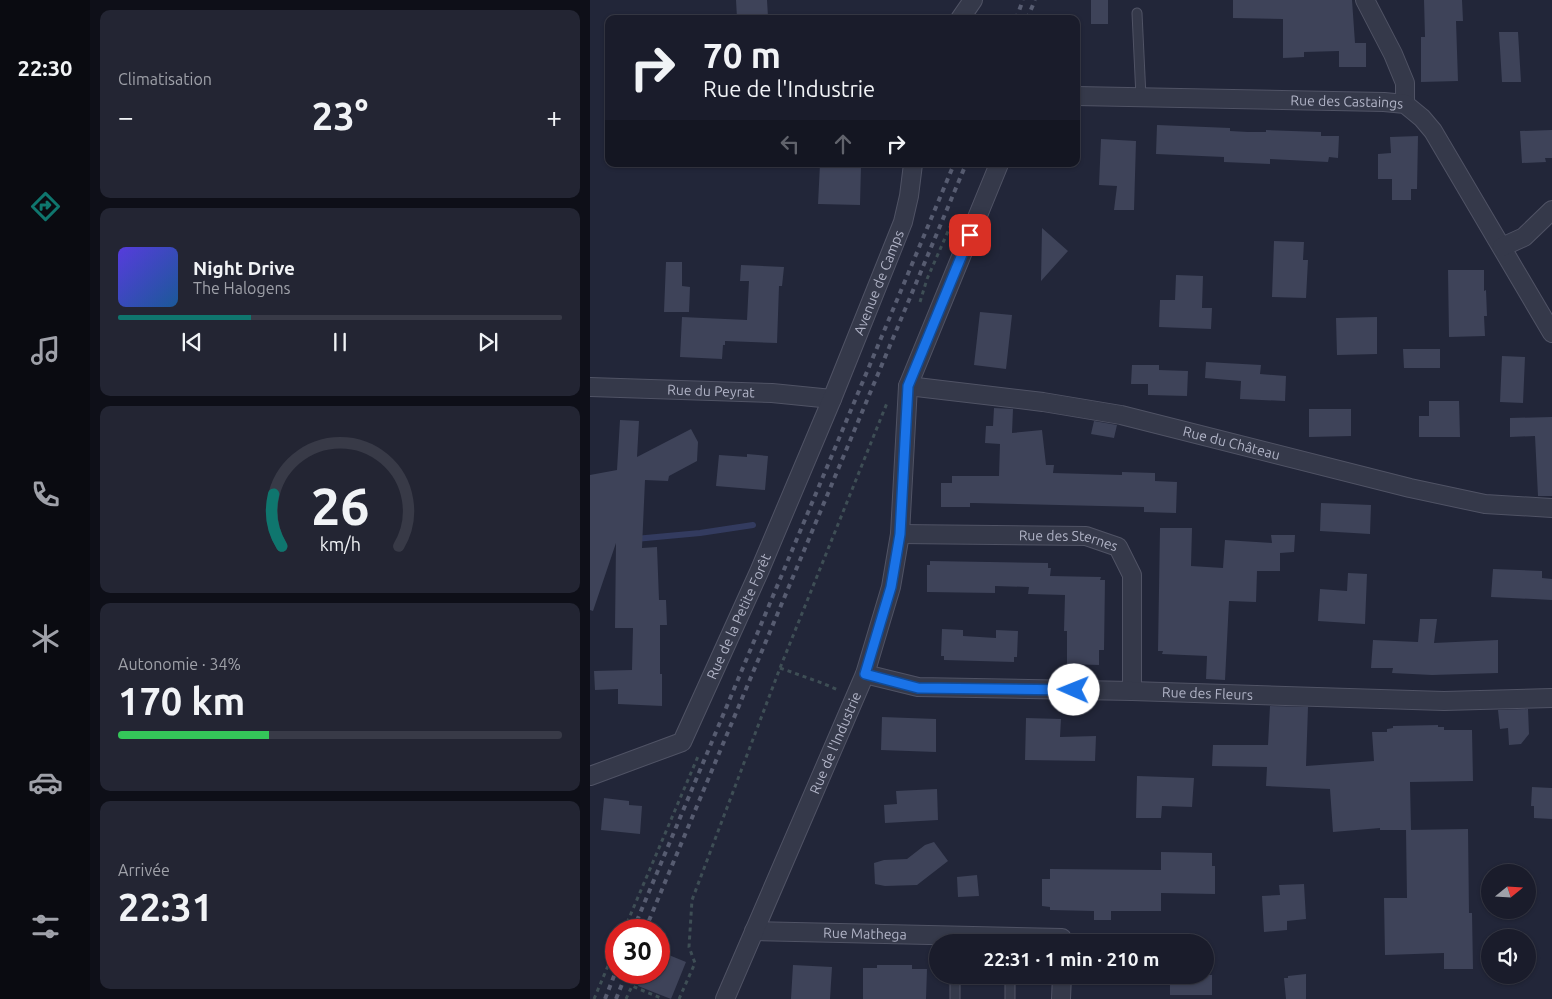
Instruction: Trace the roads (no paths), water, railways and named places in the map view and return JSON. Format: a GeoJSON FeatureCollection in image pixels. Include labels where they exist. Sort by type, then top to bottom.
{"type":"FeatureCollection","features":[{"type":"Feature","properties":{"kind":"street"},"geometry":{"type":"LineString","coordinates":[[963,15],[973,0]]}},
{"type":"Feature","properties":{"kind":"street"},"geometry":{"type":"LineString","coordinates":[[1365,0],[1393,54],[1405,83],[1405,104]]}},
{"type":"Feature","properties":{"kind":"street","name":"Rue des Castaings"},"geometry":{"type":"LineString","coordinates":[[1080,96],[1405,104],[1433,130],[1552,333]]}},
{"type":"Feature","properties":{"kind":"street","name":"Avenue de Camps"},"geometry":{"type":"LineString","coordinates":[[832,399],[903,222],[914,167]]}},
{"type":"Feature","properties":{"kind":"street","name":"Rue de l'Industrie"},"geometry":{"type":"LineString","coordinates":[[725,999],[865,674],[891,587],[900,534],[908,386],[998,167]]}},
{"type":"Feature","properties":{"kind":"street"},"geometry":{"type":"LineString","coordinates":[[1502,248],[1524,237],[1552,210]]}},
{"type":"Feature","properties":{"kind":"street","name":"Rue du Château"},"geometry":{"type":"LineString","coordinates":[[908,386],[1043,402],[1121,415],[1410,488],[1485,504],[1552,508]]}},
{"type":"Feature","properties":{"kind":"street","name":"Rue du Peyrat"},"geometry":{"type":"LineString","coordinates":[[590,387],[772,393],[832,399]]}},
{"type":"Feature","properties":{"kind":"street","name":"Rue de la Petite Forêt"},"geometry":{"type":"LineString","coordinates":[[590,776],[682,742],[758,572],[832,399]]}},
{"type":"Feature","properties":{"kind":"street","name":"Rue des Sternes"},"geometry":{"type":"LineString","coordinates":[[900,534],[1086,536],[1118,547],[1132,575],[1132,691]]}},
{"type":"Feature","properties":{"kind":"street","name":"Rue des Fleurs"},"geometry":{"type":"LineString","coordinates":[[865,674],[918,688],[1132,691],[1444,701],[1552,698]]}},
{"type":"Feature","properties":{"kind":"street","name":"Rue Mathega"},"geometry":{"type":"LineString","coordinates":[[754,932],[929,938]]}},
{"type":"Feature","properties":{"kind":"street"},"geometry":{"type":"LineString","coordinates":[[1061,999],[1062,984]]}},
{"type":"Feature","properties":{"kind":"lane"},"geometry":{"type":"LineString","coordinates":[[1137,13],[1141,97]]}},
{"type":"Feature","properties":{"kind":"lane"},"geometry":{"type":"LineString","coordinates":[[955,984],[955,999]]}},
{"type":"Feature","properties":{"kind":"lane"},"geometry":{"type":"LineString","coordinates":[[1010,984],[1010,999]]}},
{"type":"Feature","properties":{"kind":"waterway"},"geometry":{"type":"LineString","coordinates":[[635,539],[700,533],[753,525]]}},
{"type":"Feature","properties":{"kind":"railway"},"geometry":{"type":"LineString","coordinates":[[1017,15],[1023,0]]}},
{"type":"Feature","properties":{"kind":"railway"},"geometry":{"type":"LineString","coordinates":[[1029,15],[1035,0]]}},
{"type":"Feature","properties":{"kind":"railway"},"geometry":{"type":"LineString","coordinates":[[638,919],[953,167]]}},
{"type":"Feature","properties":{"kind":"railway"},"geometry":{"type":"LineString","coordinates":[[650,919],[965,167]]}},
{"type":"Feature","properties":{"kind":"railway"},"geometry":{"type":"LineString","coordinates":[[605,999],[611,984]]}},
{"type":"Feature","properties":{"kind":"railway"},"geometry":{"type":"LineString","coordinates":[[616,999],[622,984]]}}]}
